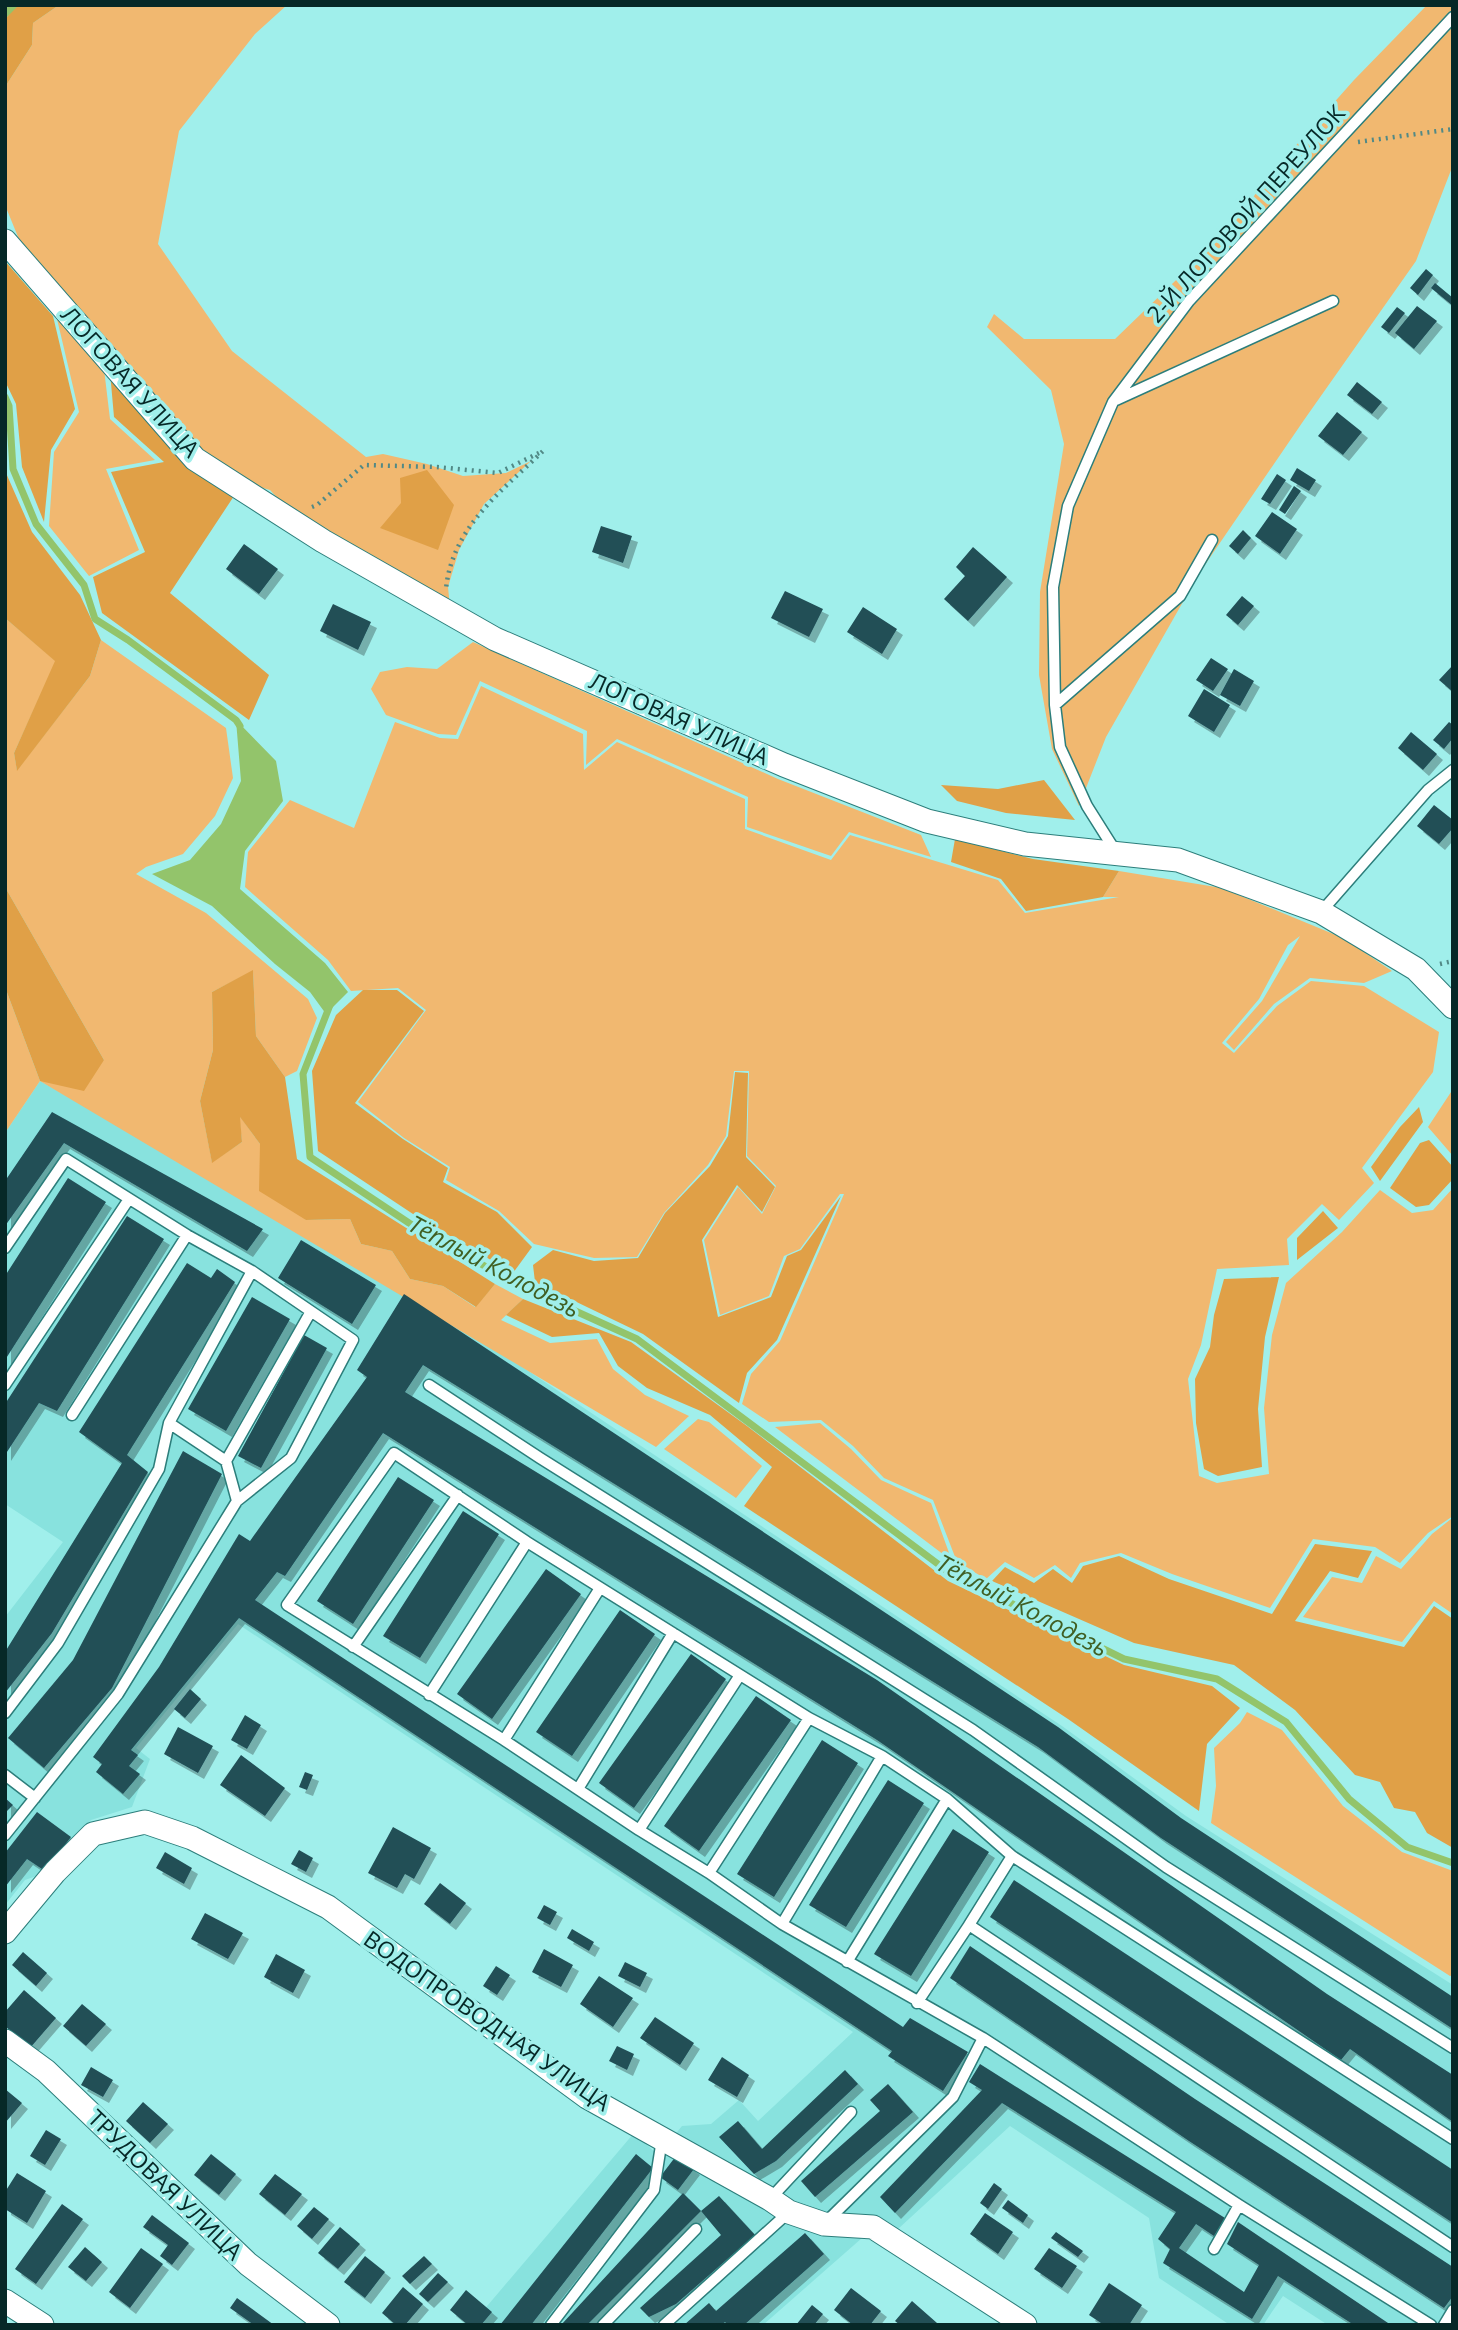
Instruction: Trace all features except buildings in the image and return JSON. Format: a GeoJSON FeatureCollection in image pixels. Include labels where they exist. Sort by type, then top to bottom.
{"type":"FeatureCollection","features":[{"type":"Feature","properties":{"kind":"street","name":"ЛОГОВАЯ УЛИЦА"},"geometry":{"type":"LineString","coordinates":[[5,241],[195,459],[284,516],[495,639],[784,765],[928,821],[1025,844],[1178,860],[1321,912],[1416,969],[1453,1007]]}},
{"type":"Feature","properties":{"kind":"street","name":"ВОДОПРОВОДНАЯ УЛИЦА"},"geometry":{"type":"LineString","coordinates":[[5,1932],[55,1872],[93,1834],[145,1822],[192,1838],[328,1907],[587,2096],[789,2212],[824,2224],[873,2227],[1025,2325]]}},
{"type":"Feature","properties":{"kind":"street","name":"ТРУДОВАЯ УЛИЦА"},"geometry":{"type":"LineString","coordinates":[[5,2042],[46,2071],[248,2264],[328,2325]]}},
{"type":"Feature","properties":{"kind":"street"},"geometry":{"type":"LineString","coordinates":[[5,2301],[42,2325]]}},
{"type":"Feature","properties":{"kind":"lane","name":"2-Й ЛОГОВОЙ ПЕРЕУЛОК"},"geometry":{"type":"LineString","coordinates":[[1116,852],[1087,806],[1060,747],[1055,705],[1053,587],[1068,506],[1113,401],[1189,301],[1453,17]]}},
{"type":"Feature","properties":{"kind":"lane"},"geometry":{"type":"LineString","coordinates":[[1113,401],[1333,300]]}},
{"type":"Feature","properties":{"kind":"lane"},"geometry":{"type":"LineString","coordinates":[[1055,705],[1180,596],[1212,540]]}},
{"type":"Feature","properties":{"kind":"lane"},"geometry":{"type":"LineString","coordinates":[[1321,912],[1428,790],[1453,770]]}},
{"type":"Feature","properties":{"kind":"lane"},"geometry":{"type":"LineString","coordinates":[[5,1248],[66,1159],[187,1235],[252,1271],[353,1340],[291,1458],[237,1501],[118,1694],[5,1835]]}},
{"type":"Feature","properties":{"kind":"lane"},"geometry":{"type":"LineString","coordinates":[[5,1385],[129,1199]]}},
{"type":"Feature","properties":{"kind":"lane"},"geometry":{"type":"LineString","coordinates":[[72,1415],[187,1235]]}},
{"type":"Feature","properties":{"kind":"lane"},"geometry":{"type":"LineString","coordinates":[[5,1713],[58,1643],[159,1469],[169,1423],[252,1271]]}},
{"type":"Feature","properties":{"kind":"lane"},"geometry":{"type":"LineString","coordinates":[[226,1461],[310,1313]]}},
{"type":"Feature","properties":{"kind":"lane"},"geometry":{"type":"LineString","coordinates":[[429,1385],[540,1458],[973,1730],[1166,1867],[1453,2048]]}},
{"type":"Feature","properties":{"kind":"lane"},"geometry":{"type":"LineString","coordinates":[[169,1423],[226,1461],[237,1501]]}},
{"type":"Feature","properties":{"kind":"lane"},"geometry":{"type":"LineString","coordinates":[[1431,2325],[1239,2205],[983,2038],[917,2003],[782,1924],[709,1873],[504,1740],[287,1605],[394,1453],[527,1542],[809,1718],[882,1756],[947,1799],[1012,1856],[1453,2139]]}},
{"type":"Feature","properties":{"kind":"lane"},"geometry":{"type":"LineString","coordinates":[[353,1647],[458,1495]]}},
{"type":"Feature","properties":{"kind":"lane"},"geometry":{"type":"LineString","coordinates":[[429,1695],[527,1542]]}},
{"type":"Feature","properties":{"kind":"lane"},"geometry":{"type":"LineString","coordinates":[[504,1740],[600,1588]]}},
{"type":"Feature","properties":{"kind":"lane"},"geometry":{"type":"LineString","coordinates":[[578,1789],[673,1633]]}},
{"type":"Feature","properties":{"kind":"lane"},"geometry":{"type":"LineString","coordinates":[[639,1830],[740,1675]]}},
{"type":"Feature","properties":{"kind":"lane"},"geometry":{"type":"LineString","coordinates":[[709,1873],[809,1718]]}},
{"type":"Feature","properties":{"kind":"lane"},"geometry":{"type":"LineString","coordinates":[[782,1924],[882,1756]]}},
{"type":"Feature","properties":{"kind":"lane"},"geometry":{"type":"LineString","coordinates":[[5,1774],[35,1798]]}},
{"type":"Feature","properties":{"kind":"lane"},"geometry":{"type":"LineString","coordinates":[[847,1962],[947,1799]]}},
{"type":"Feature","properties":{"kind":"lane"},"geometry":{"type":"LineString","coordinates":[[917,2003],[1012,1856]]}},
{"type":"Feature","properties":{"kind":"lane"},"geometry":{"type":"LineString","coordinates":[[969,1925],[1453,2247]]}},
{"type":"Feature","properties":{"kind":"lane"},"geometry":{"type":"LineString","coordinates":[[824,2224],[953,2096],[983,2038]]}},
{"type":"Feature","properties":{"kind":"lane"},"geometry":{"type":"LineString","coordinates":[[770,2199],[851,2112]]}},
{"type":"Feature","properties":{"kind":"lane"},"geometry":{"type":"LineString","coordinates":[[551,2325],[654,2190],[662,2139]]}},
{"type":"Feature","properties":{"kind":"lane"},"geometry":{"type":"LineString","coordinates":[[1214,2249],[1239,2205]]}},
{"type":"Feature","properties":{"kind":"lane"},"geometry":{"type":"LineString","coordinates":[[664,2325],[789,2212]]}},
{"type":"Feature","properties":{"kind":"lane"},"geometry":{"type":"LineString","coordinates":[[603,2325],[696,2229]]}},
{"type":"Feature","properties":{"kind":"lane"},"geometry":{"type":"LineString","coordinates":[[1444,2325],[1453,2311]]}},
{"type":"Feature","properties":{"kind":"path"},"geometry":{"type":"LineString","coordinates":[[1336,145],[1453,130]]}},
{"type":"Feature","properties":{"kind":"path"},"geometry":{"type":"LineString","coordinates":[[284,516],[317,505],[364,465],[437,467],[498,473],[543,451],[471,522],[448,569],[444,610]]}},
{"type":"Feature","properties":{"kind":"shaded area"},"geometry":{"type":"Polygon","coordinates":[[[17,5],[59,5],[33,23],[32,45],[5,87],[5,19],[17,5]]]}},
{"type":"Feature","properties":{"kind":"shaded area"},"geometry":{"type":"Polygon","coordinates":[[[59,5],[287,5],[255,34],[179,131],[158,244],[232,351],[366,457],[383,454],[463,476],[506,473],[531,461],[484,504],[459,550],[448,587],[450,607],[283,504],[270,490],[242,482],[198,454],[25,254],[5,205],[5,87],[32,45],[33,23],[59,5]]]}},
{"type":"Feature","properties":{"kind":"shaded area"},"geometry":{"type":"Polygon","coordinates":[[[1427,5],[1453,5],[1453,165],[1416,261],[1200,572],[1106,737],[1079,806],[1052,749],[1039,675],[1040,592],[1064,444],[1051,390],[987,327],[994,314],[1024,339],[1115,339],[1230,228],[1269,176],[1354,80],[1427,5]]]}},
{"type":"Feature","properties":{"kind":"shaded area"},"geometry":{"type":"Polygon","coordinates":[[[5,261],[53,316],[75,409],[51,450],[44,522],[22,467],[16,404],[5,381],[5,261]]]}},
{"type":"Feature","properties":{"kind":"shaded area"},"geometry":{"type":"Polygon","coordinates":[[[57,319],[104,369],[110,419],[155,460],[106,469],[139,550],[89,576],[49,526],[54,452],[79,412],[57,319]]]}},
{"type":"Feature","properties":{"kind":"shaded area"},"geometry":{"type":"Polygon","coordinates":[[[110,372],[234,496],[170,593],[269,675],[249,720],[102,613],[93,577],[145,552],[111,472],[164,462],[114,417],[110,372]]]}},
{"type":"Feature","properties":{"kind":"shaded area"},"geometry":{"type":"Polygon","coordinates":[[[5,456],[6,473],[32,532],[80,595],[101,640],[90,676],[17,771],[14,753],[55,661],[5,618],[5,456]]]}},
{"type":"Feature","properties":{"kind":"shaded area"},"geometry":{"type":"Polygon","coordinates":[[[427,470],[454,505],[438,550],[380,528],[401,503],[400,478],[427,470]]]}},
{"type":"Feature","properties":{"kind":"shaded area"},"geometry":{"type":"Polygon","coordinates":[[[5,618],[56,661],[14,753],[17,770],[90,676],[101,640],[226,728],[233,778],[215,816],[183,854],[146,867],[136,874],[206,913],[308,999],[317,1018],[297,1071],[285,1077],[256,1036],[253,971],[212,992],[213,1050],[200,1101],[212,1162],[242,1142],[239,1115],[260,1144],[261,1157],[306,1220],[350,1219],[361,1244],[392,1251],[410,1279],[443,1286],[475,1307],[495,1284],[523,1299],[501,1320],[550,1343],[597,1339],[613,1369],[645,1395],[689,1416],[656,1447],[40,1081],[104,1060],[5,887],[5,618]]]}},
{"type":"Feature","properties":{"kind":"shaded area"},"geometry":{"type":"Polygon","coordinates":[[[473,642],[778,779],[921,835],[931,857],[849,832],[831,856],[747,827],[748,797],[617,739],[586,765],[587,731],[480,681],[456,735],[438,734],[386,715],[371,689],[380,672],[407,667],[437,669],[473,642]]]}},
{"type":"Feature","properties":{"kind":"shaded area"},"geometry":{"type":"Polygon","coordinates":[[[481,686],[583,734],[584,770],[617,742],[745,799],[745,829],[831,860],[850,835],[998,880],[1025,913],[1119,897],[1103,897],[1119,871],[1222,888],[1343,938],[1392,971],[1364,983],[1310,978],[1274,1004],[1234,1050],[1226,1042],[1262,1001],[1300,936],[1288,945],[1259,999],[1222,1043],[1234,1053],[1277,1006],[1311,981],[1364,986],[1439,1032],[1433,1072],[1362,1168],[1374,1183],[1339,1220],[1322,1204],[1287,1239],[1289,1265],[1217,1269],[1201,1345],[1188,1379],[1199,1476],[1217,1483],[1269,1474],[1264,1408],[1272,1335],[1286,1283],[1342,1232],[1380,1190],[1412,1213],[1433,1210],[1453,1188],[1453,1516],[1428,1533],[1400,1563],[1375,1547],[1313,1539],[1270,1608],[1121,1553],[1080,1563],[1071,1578],[1055,1565],[1034,1578],[1005,1562],[986,1579],[957,1562],[933,1500],[884,1478],[853,1446],[821,1420],[769,1422],[742,1404],[751,1374],[780,1341],[844,1194],[840,1194],[800,1249],[784,1256],[769,1296],[720,1315],[704,1240],[738,1187],[762,1214],[776,1186],[747,1156],[749,1071],[734,1071],[726,1136],[708,1165],[664,1213],[637,1257],[594,1258],[534,1244],[499,1211],[446,1180],[450,1167],[404,1138],[358,1102],[426,1010],[398,988],[351,991],[328,960],[245,887],[248,852],[290,800],[354,828],[395,722],[440,738],[458,739],[481,686]]]}},
{"type":"Feature","properties":{"kind":"shaded area"},"geometry":{"type":"Polygon","coordinates":[[[236,720],[276,761],[283,801],[245,851],[240,889],[325,963],[348,992],[326,1014],[310,992],[212,906],[152,874],[190,860],[221,824],[241,781],[236,720]]]}},
{"type":"Feature","properties":{"kind":"shaded area"},"geometry":{"type":"Polygon","coordinates":[[[1044,780],[1075,820],[1006,813],[957,801],[941,785],[998,789],[1044,780]]]}},
{"type":"Feature","properties":{"kind":"shaded area"},"geometry":{"type":"Polygon","coordinates":[[[955,839],[1033,859],[1119,871],[1103,897],[1026,911],[1001,879],[951,862],[955,839]]]}},
{"type":"Feature","properties":{"kind":"shaded area"},"geometry":{"type":"Polygon","coordinates":[[[5,887],[104,1060],[84,1091],[40,1081],[5,987],[5,887]]]}},
{"type":"Feature","properties":{"kind":"shaded area"},"geometry":{"type":"Polygon","coordinates":[[[253,970],[256,1036],[285,1077],[297,1159],[495,1284],[476,1307],[443,1286],[410,1279],[392,1251],[361,1244],[350,1219],[306,1220],[259,1191],[260,1144],[240,1117],[242,1142],[212,1163],[200,1101],[213,1050],[212,992],[253,970]]]}},
{"type":"Feature","properties":{"kind":"shaded area"},"geometry":{"type":"Polygon","coordinates":[[[5,987],[40,1081],[5,1133],[5,987]]]}},
{"type":"Feature","properties":{"kind":"shaded area"},"geometry":{"type":"Polygon","coordinates":[[[363,990],[397,990],[424,1011],[355,1103],[448,1168],[443,1182],[497,1212],[532,1247],[513,1273],[416,1216],[318,1151],[312,1071],[336,1015],[363,990]]]}},
{"type":"Feature","properties":{"kind":"shaded area"},"geometry":{"type":"Polygon","coordinates":[[[735,1072],[748,1073],[746,1157],[775,1187],[762,1212],[737,1185],[702,1240],[718,1317],[771,1297],[787,1256],[801,1250],[841,1196],[777,1340],[747,1373],[739,1403],[643,1334],[535,1282],[533,1265],[553,1250],[594,1261],[638,1258],[665,1213],[710,1166],[728,1136],[735,1072]]]}},
{"type":"Feature","properties":{"kind":"shaded area"},"geometry":{"type":"Polygon","coordinates":[[[40,1081],[396,1283],[1062,1726],[1186,1816],[1453,1985],[1453,2325],[1328,2325],[1283,2296],[1263,2325],[1230,2325],[1159,2278],[1149,2218],[1010,2126],[898,2229],[862,2238],[763,2325],[471,2325],[634,2133],[658,2155],[682,2126],[711,2124],[739,2100],[758,2121],[853,2032],[238,1624],[136,1748],[150,1759],[132,1807],[91,1820],[45,1873],[25,1880],[5,1905],[5,1617],[63,1542],[5,1504],[5,1133],[40,1081]]]}},
{"type":"Feature","properties":{"kind":"shaded area"},"geometry":{"type":"Polygon","coordinates":[[[1453,1089],[1453,1156],[1428,1127],[1453,1089]]]}},
{"type":"Feature","properties":{"kind":"shaded area"},"geometry":{"type":"Polygon","coordinates":[[[1419,1107],[1423,1122],[1380,1181],[1371,1167],[1400,1127],[1419,1107]]]}},
{"type":"Feature","properties":{"kind":"shaded area"},"geometry":{"type":"Polygon","coordinates":[[[1429,1140],[1453,1167],[1453,1179],[1429,1205],[1416,1207],[1390,1188],[1420,1143],[1429,1140]]]}},
{"type":"Feature","properties":{"kind":"shaded area"},"geometry":{"type":"Polygon","coordinates":[[[1323,1211],[1338,1228],[1297,1260],[1297,1238],[1323,1211]]]}},
{"type":"Feature","properties":{"kind":"shaded area"},"geometry":{"type":"Polygon","coordinates":[[[1279,1277],[1265,1337],[1258,1409],[1262,1467],[1218,1476],[1204,1469],[1196,1423],[1195,1379],[1210,1347],[1214,1315],[1224,1279],[1279,1277]]]}},
{"type":"Feature","properties":{"kind":"shaded area"},"geometry":{"type":"Polygon","coordinates":[[[523,1299],[631,1342],[747,1426],[948,1581],[1124,1665],[1212,1686],[1240,1708],[1207,1744],[1199,1811],[1068,1719],[744,1506],[772,1467],[710,1415],[647,1388],[618,1366],[599,1333],[552,1337],[506,1315],[523,1299]]]}},
{"type":"Feature","properties":{"kind":"shaded area"},"geometry":{"type":"Polygon","coordinates":[[[698,1419],[709,1422],[762,1466],[736,1498],[664,1449],[698,1419]]]}},
{"type":"Feature","properties":{"kind":"shaded area"},"geometry":{"type":"Polygon","coordinates":[[[820,1423],[851,1449],[881,1480],[931,1503],[952,1561],[775,1427],[820,1423]]]}},
{"type":"Feature","properties":{"kind":"shaded area"},"geometry":{"type":"Polygon","coordinates":[[[1451,1519],[1453,1614],[1434,1601],[1402,1642],[1303,1617],[1332,1577],[1362,1583],[1376,1556],[1401,1569],[1432,1534],[1451,1519]]]}},
{"type":"Feature","properties":{"kind":"shaded area"},"geometry":{"type":"Polygon","coordinates":[[[1315,1544],[1372,1551],[1358,1578],[1330,1571],[1295,1621],[1404,1647],[1434,1606],[1453,1619],[1453,1848],[1427,1833],[1415,1812],[1394,1808],[1380,1782],[1355,1775],[1295,1710],[1234,1665],[1134,1643],[992,1581],[1005,1567],[1034,1583],[1053,1569],[1072,1583],[1083,1566],[1119,1556],[1169,1579],[1272,1614],[1315,1544]]]}},
{"type":"Feature","properties":{"kind":"shaded area"},"geometry":{"type":"Polygon","coordinates":[[[1247,1712],[1282,1730],[1343,1806],[1402,1852],[1453,1871],[1453,1975],[1450,1976],[1211,1823],[1216,1786],[1214,1748],[1240,1723],[1247,1712]]]}},
{"type":"Feature","properties":{"kind":"waterway"},"geometry":{"type":"LineString","coordinates":[[5,14],[14,5]]}},
{"type":"Feature","properties":{"kind":"waterway","name":"Тёплый Колодезь"},"geometry":{"type":"LineString","coordinates":[[5,397],[9,406],[13,469],[36,524],[84,585],[95,619],[128,640],[236,720],[240,726]]}},
{"type":"Feature","properties":{"kind":"waterway","name":"Тёплый Колодезь"},"geometry":{"type":"LineString","coordinates":[[330,1005],[303,1074],[310,1157],[409,1223],[518,1285],[637,1339],[950,1573],[1124,1659],[1217,1679],[1286,1722],[1349,1799],[1407,1847],[1453,1863]]}}]}
